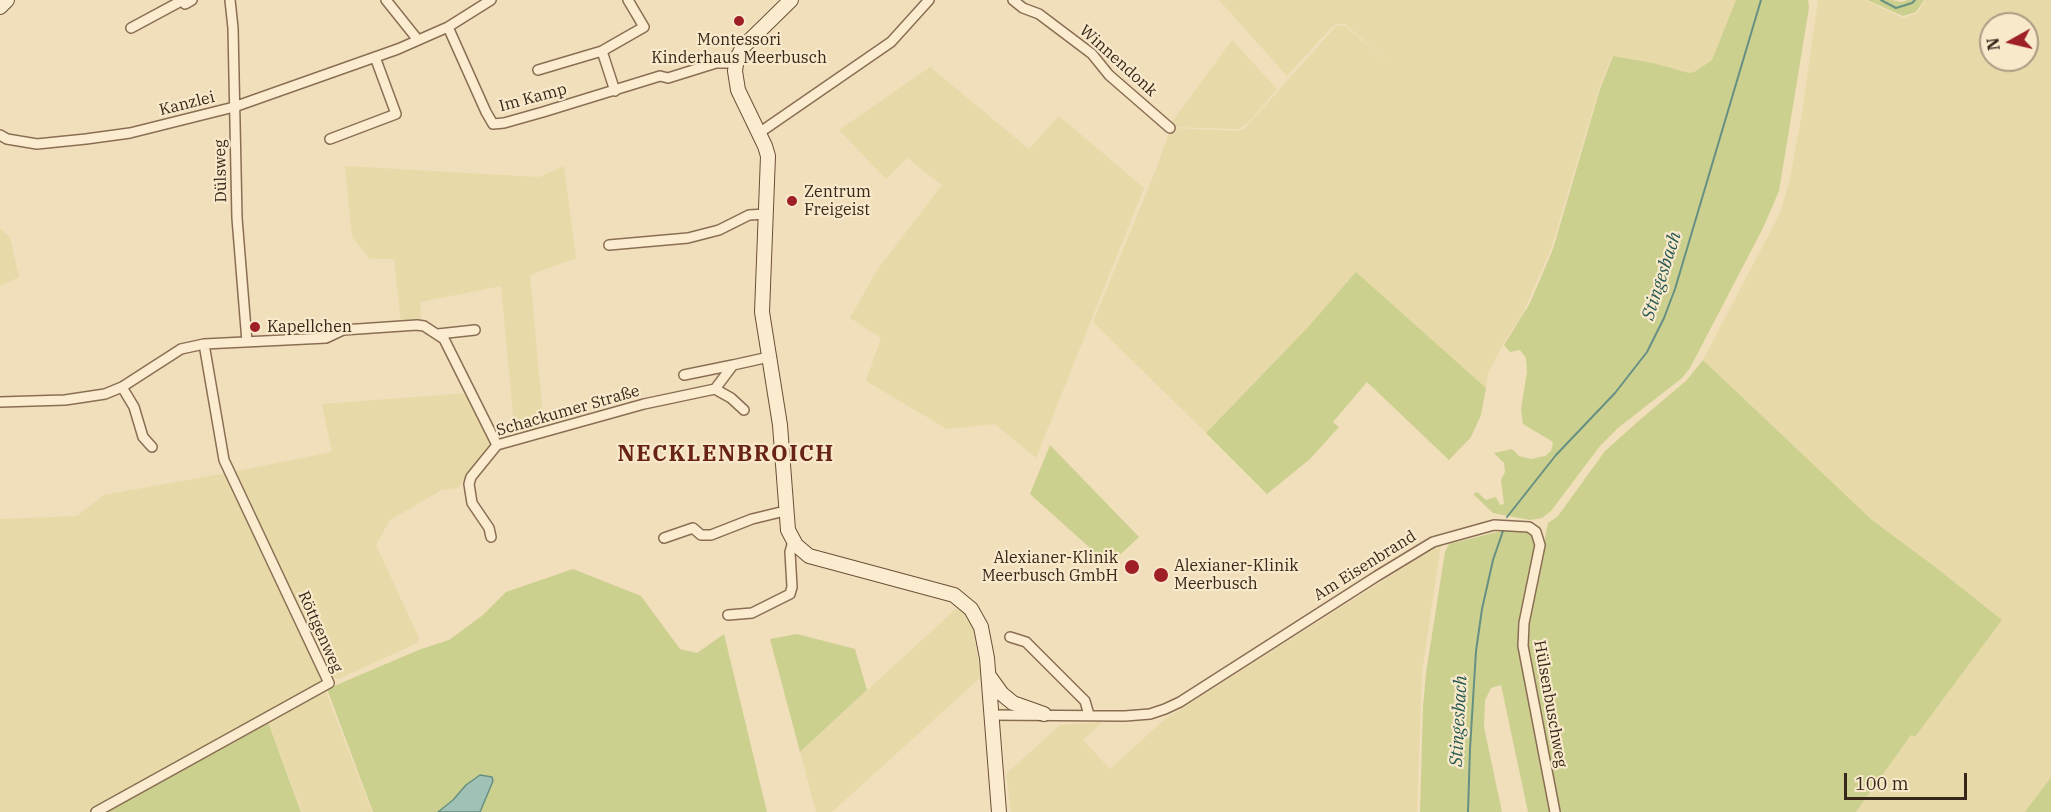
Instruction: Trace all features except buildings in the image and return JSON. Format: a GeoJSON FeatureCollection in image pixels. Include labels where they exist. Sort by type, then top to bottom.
{"type":"FeatureCollection","features":[{"type":"Feature","properties":{"kind":"main road"},"geometry":{"type":"LineString","coordinates":[[0,7],[7,0]]}},
{"type":"Feature","properties":{"kind":"main road"},"geometry":{"type":"LineString","coordinates":[[791,0],[743,47],[735,63],[738,90],[768,156],[762,297],[764,327],[779,414],[787,526],[793,541],[809,556],[954,595],[971,609],[981,627],[988,676],[999,812]]}},
{"type":"Feature","properties":{"kind":"main road"},"geometry":{"type":"LineString","coordinates":[[988,676],[1002,694],[1013,703],[1044,714]]}},
{"type":"Feature","properties":{"kind":"street"},"geometry":{"type":"LineString","coordinates":[[131,28],[183,0],[185,4],[192,0]]}},
{"type":"Feature","properties":{"kind":"street","name":"Dülsweg"},"geometry":{"type":"LineString","coordinates":[[230,0],[233,28],[237,218],[246,342]]}},
{"type":"Feature","properties":{"kind":"street"},"geometry":{"type":"LineString","coordinates":[[386,0],[418,40]]}},
{"type":"Feature","properties":{"kind":"street","name":"Kanzlei"},"geometry":{"type":"LineString","coordinates":[[0,135],[7,139],[37,144],[86,139],[130,133],[234,107],[418,40],[448,27],[491,0]]}},
{"type":"Feature","properties":{"kind":"street","name":"Im Kamp"},"geometry":{"type":"LineString","coordinates":[[538,70],[602,51],[644,27],[628,0]]}},
{"type":"Feature","properties":{"kind":"street"},"geometry":{"type":"LineString","coordinates":[[759,133],[891,42],[929,0]]}},
{"type":"Feature","properties":{"kind":"street","name":"Winnendonk"},"geometry":{"type":"LineString","coordinates":[[1013,0],[1023,8],[1039,14],[1092,54],[1108,75],[1170,128]]}},
{"type":"Feature","properties":{"kind":"street","name":"Im Kamp"},"geometry":{"type":"LineString","coordinates":[[448,27],[493,124],[504,123],[660,76],[668,78],[716,63],[735,63]]}},
{"type":"Feature","properties":{"kind":"street"},"geometry":{"type":"LineString","coordinates":[[602,51],[615,91]]}},
{"type":"Feature","properties":{"kind":"street"},"geometry":{"type":"LineString","coordinates":[[330,139],[396,114],[375,57]]}},
{"type":"Feature","properties":{"kind":"street"},"geometry":{"type":"LineString","coordinates":[[609,245],[688,238],[720,230],[749,215],[767,214]]}},
{"type":"Feature","properties":{"kind":"street"},"geometry":{"type":"LineString","coordinates":[[0,402],[65,400],[105,394],[122,387],[181,349],[204,344],[326,338],[343,330],[413,325],[424,326],[444,339],[497,445]]}},
{"type":"Feature","properties":{"kind":"street"},"geometry":{"type":"LineString","coordinates":[[438,334],[475,330]]}},
{"type":"Feature","properties":{"kind":"street","name":"Röttgenweg"},"geometry":{"type":"LineString","coordinates":[[96,812],[329,683],[224,460],[204,344]]}},
{"type":"Feature","properties":{"kind":"street"},"geometry":{"type":"LineString","coordinates":[[684,375],[769,357]]}},
{"type":"Feature","properties":{"kind":"street"},"geometry":{"type":"LineString","coordinates":[[733,365],[715,389],[731,398],[744,410]]}},
{"type":"Feature","properties":{"kind":"street"},"geometry":{"type":"LineString","coordinates":[[122,387],[134,407],[143,437],[152,447]]}},
{"type":"Feature","properties":{"kind":"street","name":"Schackumer Straße"},"geometry":{"type":"LineString","coordinates":[[491,537],[489,528],[472,503],[469,484],[471,477],[497,445],[644,404],[715,389]]}},
{"type":"Feature","properties":{"kind":"street"},"geometry":{"type":"LineString","coordinates":[[664,538],[693,528],[700,535],[711,535],[752,519],[785,511]]}},
{"type":"Feature","properties":{"kind":"street","name":"Am Eisenbrand"},"geometry":{"type":"LineString","coordinates":[[992,715],[1139,715],[1173,706],[1377,576],[1440,539],[1494,525],[1528,526],[1536,532]]}},
{"type":"Feature","properties":{"kind":"street","name":"Hülsenbuschweg"},"geometry":{"type":"LineString","coordinates":[[1536,532],[1539,553],[1522,639],[1555,812]]}},
{"type":"Feature","properties":{"kind":"street"},"geometry":{"type":"LineString","coordinates":[[728,615],[752,613],[790,594],[792,587],[790,552],[793,541]]}},
{"type":"Feature","properties":{"kind":"street"},"geometry":{"type":"LineString","coordinates":[[1010,637],[1026,642],[1085,701],[1089,715]]}},
{"type":"Feature","properties":{"kind":"shaded area"},"geometry":{"type":"Polygon","coordinates":[[[1219,0],[1736,0],[1712,60],[1694,72],[1689,73],[1653,63],[1612,56],[1599,89],[1551,249],[1522,315],[1488,373],[1486,388],[1356,273],[1309,326],[1206,433],[1093,322],[1171,128],[1237,131],[1244,129],[1337,25],[1345,26],[1391,64],[1345,24],[1338,24],[1333,26],[1287,76],[1219,0]]]}},
{"type":"Feature","properties":{"kind":"shaded area"},"geometry":{"type":"Polygon","coordinates":[[[1818,0],[1865,0],[1903,18],[1917,13],[1925,0],[2051,0],[2051,777],[2025,812],[1856,812],[1911,735],[1915,737],[2002,620],[1872,520],[1703,360],[1781,211],[1790,178],[1818,0]]]}},
{"type":"Feature","properties":{"kind":"shaded area"},"geometry":{"type":"Polygon","coordinates":[[[1232,40],[1277,89],[1249,122],[1238,129],[1170,127],[1169,126],[1232,40]]]}},
{"type":"Feature","properties":{"kind":"shaded area"},"geometry":{"type":"Polygon","coordinates":[[[930,67],[1029,149],[1059,116],[1144,188],[1036,458],[995,424],[947,429],[866,381],[881,338],[850,318],[877,270],[942,185],[907,158],[886,179],[839,130],[930,67]]]}},
{"type":"Feature","properties":{"kind":"shaded area"},"geometry":{"type":"Polygon","coordinates":[[[345,166],[539,177],[564,166],[576,258],[530,275],[544,428],[515,436],[501,286],[420,302],[421,320],[401,322],[394,259],[370,259],[352,237],[345,166]]]}},
{"type":"Feature","properties":{"kind":"shaded area"},"geometry":{"type":"Polygon","coordinates":[[[0,228],[10,238],[19,277],[0,286],[0,228]]]}},
{"type":"Feature","properties":{"kind":"shaded area"},"geometry":{"type":"Polygon","coordinates":[[[467,393],[491,444],[458,488],[442,490],[390,520],[376,545],[419,638],[417,643],[339,679],[328,677],[232,472],[332,452],[322,404],[467,393]]]}},
{"type":"Feature","properties":{"kind":"shaded area"},"geometry":{"type":"Polygon","coordinates":[[[226,473],[324,678],[322,685],[91,812],[0,812],[0,519],[77,516],[104,495],[226,473]]]}},
{"type":"Feature","properties":{"kind":"shaded area"},"geometry":{"type":"Polygon","coordinates":[[[1441,544],[1422,672],[1417,812],[1011,812],[1006,774],[1060,725],[1102,722],[1083,740],[1110,769],[1165,719],[1441,544]]]}},
{"type":"Feature","properties":{"kind":"shaded area"},"geometry":{"type":"Polygon","coordinates":[[[959,606],[967,612],[973,627],[981,677],[832,812],[816,812],[800,752],[959,606]]]}},
{"type":"Feature","properties":{"kind":"shaded area"},"geometry":{"type":"Polygon","coordinates":[[[325,689],[372,812],[302,812],[268,721],[325,689]]]}},
{"type":"Feature","properties":{"kind":"green space"},"geometry":{"type":"Polygon","coordinates":[[[1736,0],[1808,0],[1809,8],[1779,191],[1763,228],[1690,368],[1682,378],[1618,428],[1600,446],[1551,511],[1542,518],[1530,520],[1493,513],[1473,494],[1477,492],[1486,500],[1496,497],[1500,505],[1504,504],[1501,480],[1505,472],[1504,463],[1494,453],[1512,449],[1519,456],[1531,459],[1545,456],[1551,451],[1553,442],[1523,424],[1521,409],[1527,372],[1526,358],[1520,350],[1510,352],[1504,345],[1530,303],[1553,249],[1600,89],[1613,56],[1653,63],[1689,73],[1694,72],[1712,60],[1736,0]]]}},
{"type":"Feature","properties":{"kind":"green space"},"geometry":{"type":"Polygon","coordinates":[[[1867,0],[1901,2],[1924,0],[1916,12],[1903,16],[1867,0]]]}},
{"type":"Feature","properties":{"kind":"green space"},"geometry":{"type":"Polygon","coordinates":[[[1356,272],[1486,388],[1481,415],[1471,437],[1449,460],[1367,382],[1333,422],[1339,427],[1310,459],[1267,494],[1206,433],[1309,326],[1356,272]]]}},
{"type":"Feature","properties":{"kind":"green space"},"geometry":{"type":"Polygon","coordinates":[[[1703,360],[1872,520],[2002,620],[1915,737],[1911,735],[1856,812],[1528,812],[1501,685],[1491,688],[1485,700],[1484,727],[1502,812],[1420,812],[1426,673],[1445,552],[1449,544],[1501,531],[1540,526],[1519,646],[1525,683],[1531,682],[1526,632],[1548,523],[1558,516],[1605,451],[1686,381],[1703,360]]]}},
{"type":"Feature","properties":{"kind":"green space"},"geometry":{"type":"Polygon","coordinates":[[[1050,445],[1139,537],[1109,565],[1030,494],[1050,445]]]}},
{"type":"Feature","properties":{"kind":"green space"},"geometry":{"type":"Polygon","coordinates":[[[573,569],[641,596],[680,649],[697,653],[724,634],[767,812],[373,812],[327,689],[421,649],[449,640],[483,615],[506,592],[573,569]]]}},
{"type":"Feature","properties":{"kind":"green space"},"geometry":{"type":"Polygon","coordinates":[[[797,634],[855,649],[867,690],[800,752],[770,639],[797,634]]]}},
{"type":"Feature","properties":{"kind":"green space"},"geometry":{"type":"Polygon","coordinates":[[[268,722],[301,812],[102,812],[268,722]]]}},
{"type":"Feature","properties":{"kind":"green space"},"geometry":{"type":"Polygon","coordinates":[[[2051,777],[2051,812],[2025,812],[2051,777]]]}},
{"type":"Feature","properties":{"kind":"water"},"geometry":{"type":"Polygon","coordinates":[[[480,775],[492,777],[493,781],[480,812],[438,812],[466,785],[480,775]]]}},
{"type":"Feature","properties":{"kind":"waterway","name":"Stingesbach"},"geometry":{"type":"LineString","coordinates":[[1507,517],[1556,455],[1615,393],[1647,352],[1664,318],[1675,289],[1761,0]]}},
{"type":"Feature","properties":{"kind":"waterway"},"geometry":{"type":"LineString","coordinates":[[1881,0],[1896,8],[1915,0]]}},
{"type":"Feature","properties":{"kind":"waterway","name":"Stingesbach"},"geometry":{"type":"LineString","coordinates":[[1468,812],[1476,651],[1482,609],[1493,560],[1504,528]]}},
{"type":"Feature","properties":{"kind":"place","name":"Montessori Kinderhaus Meerbusch"},"geometry":{"type":"Point","coordinates":[739,21]}},
{"type":"Feature","properties":{"kind":"place","name":"Zentrum Freigeist"},"geometry":{"type":"Point","coordinates":[792,201]}},
{"type":"Feature","properties":{"kind":"place","name":"Kapellchen"},"geometry":{"type":"Point","coordinates":[255,327]}},
{"type":"Feature","properties":{"kind":"place","name":"Alexianer-Klinik Meerbusch GmbH"},"geometry":{"type":"Point","coordinates":[1132,567]}},
{"type":"Feature","properties":{"kind":"place","name":"Alexianer-Klinik Meerbusch"},"geometry":{"type":"Point","coordinates":[1161,575]}},
{"type":"Feature","properties":{"kind":"district","name":"NECKLENBROICH"},"geometry":{"type":"Point","coordinates":[726,455]}}]}
